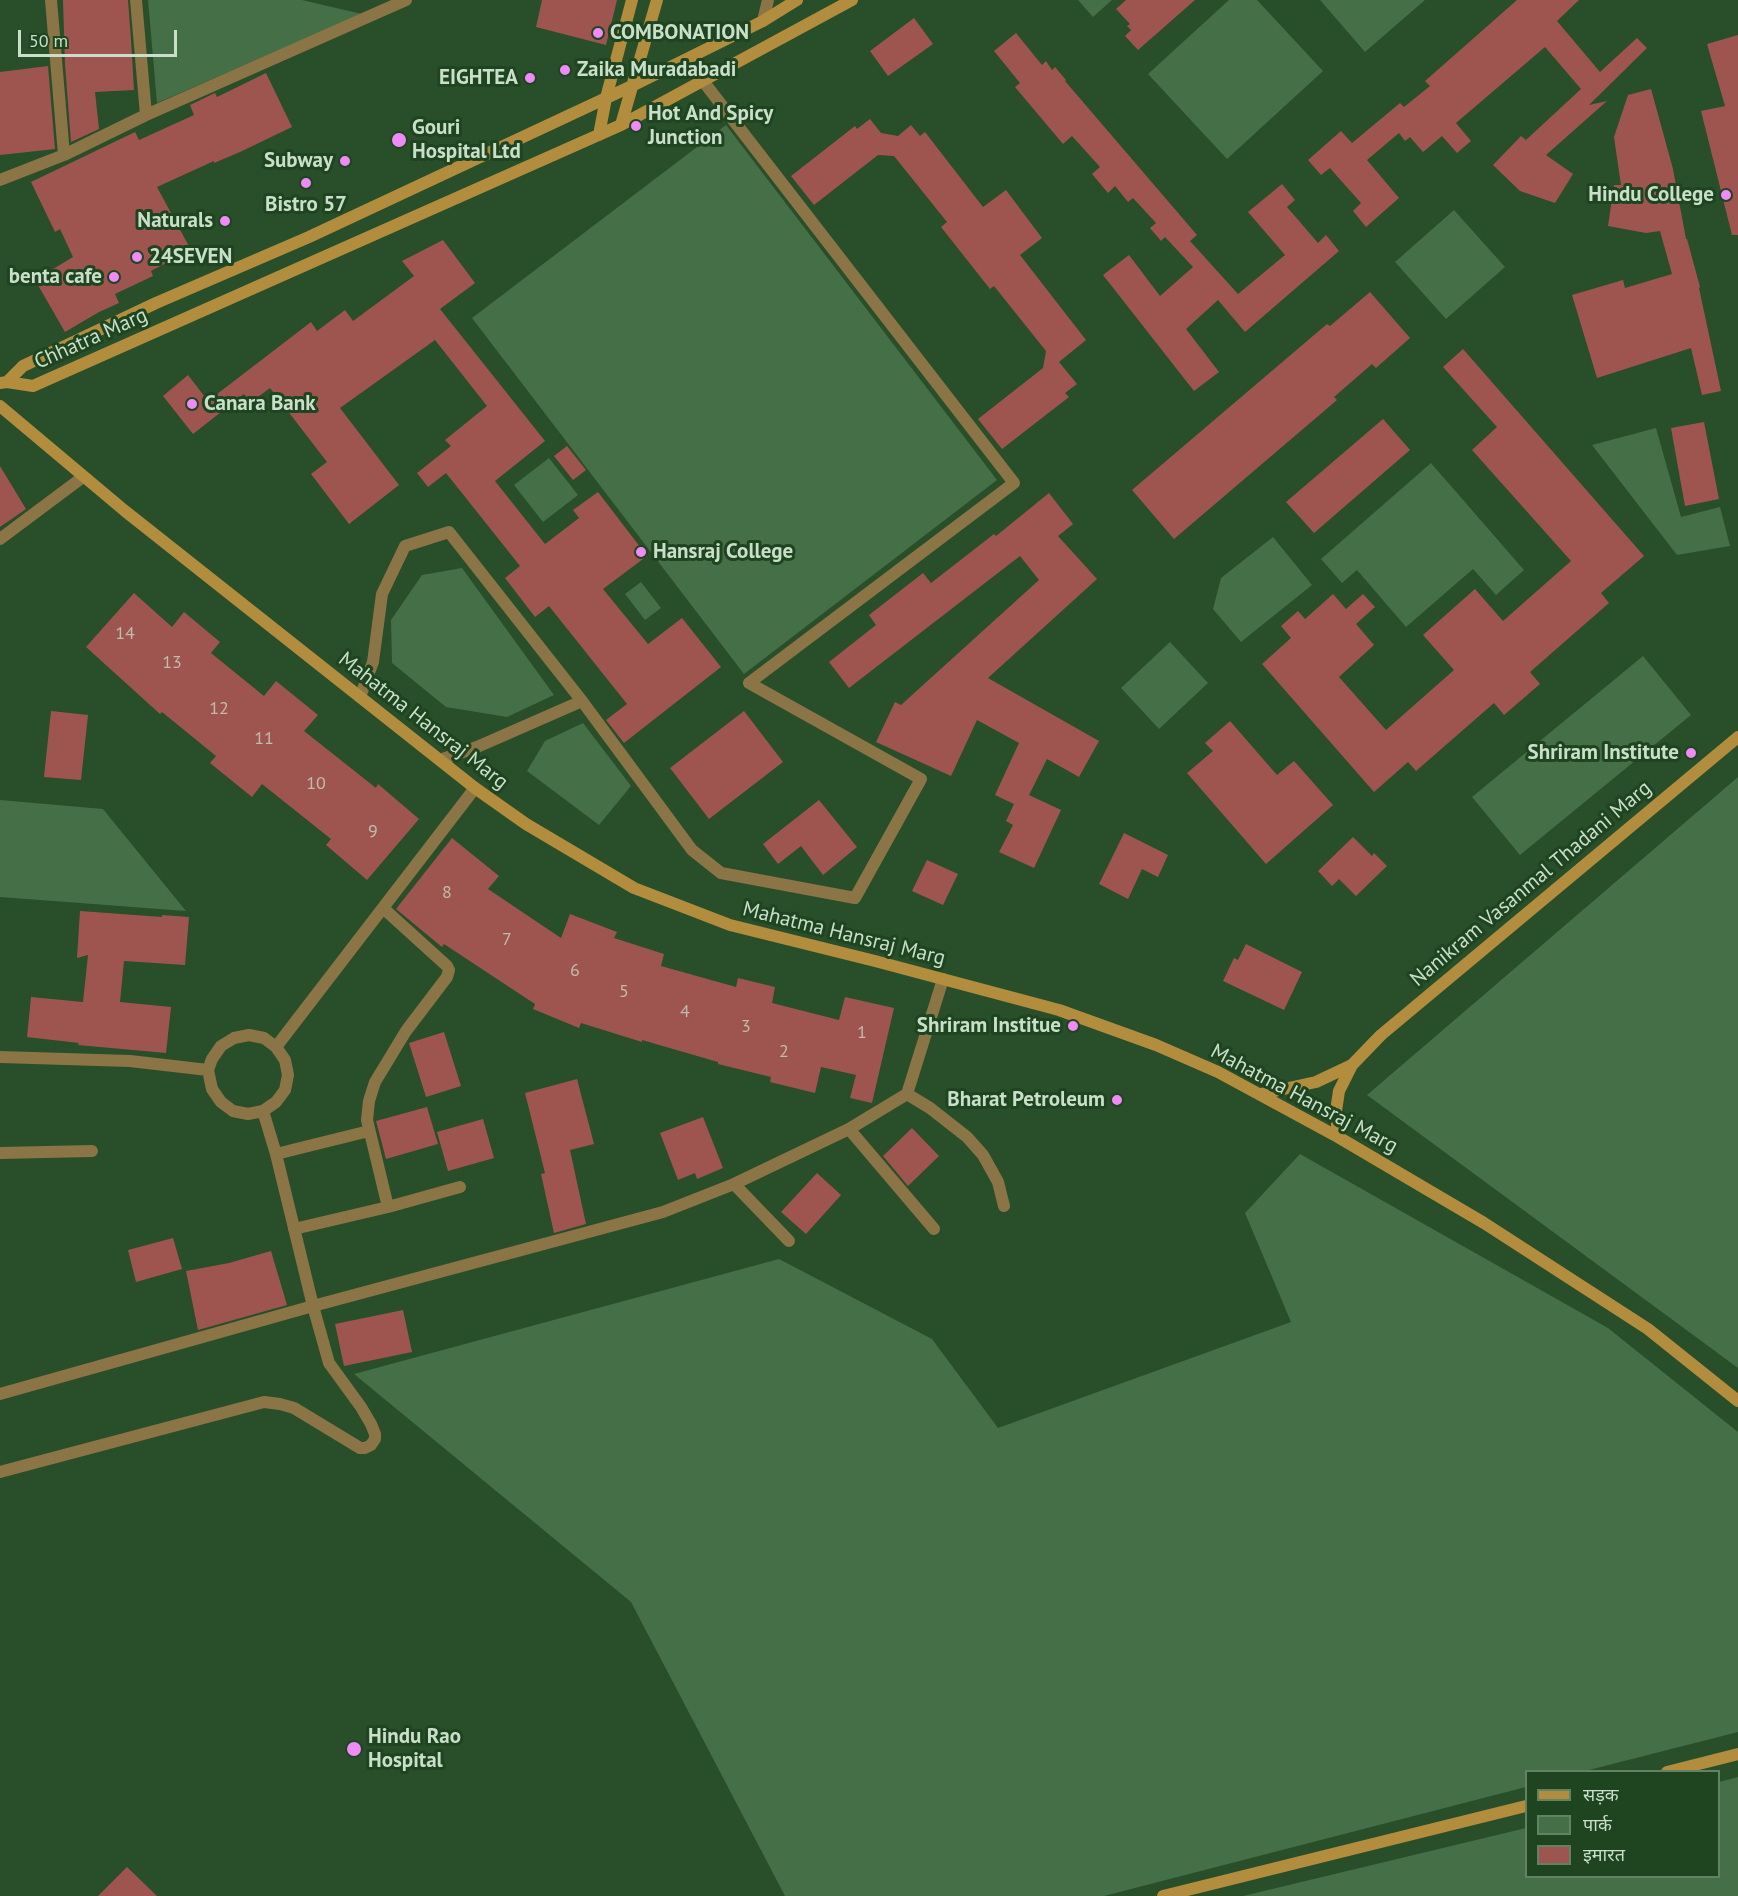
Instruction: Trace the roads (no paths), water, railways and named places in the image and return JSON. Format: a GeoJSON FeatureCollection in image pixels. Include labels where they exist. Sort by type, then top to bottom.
{"type":"FeatureCollection","features":[{"type":"Feature","properties":{"kind":"street"},"geometry":{"type":"LineString","coordinates":[[51,0],[64,155]]}},
{"type":"Feature","properties":{"kind":"street"},"geometry":{"type":"LineString","coordinates":[[136,0],[146,115]]}},
{"type":"Feature","properties":{"kind":"street"},"geometry":{"type":"LineString","coordinates":[[0,180],[64,155],[146,115],[406,0]]}},
{"type":"Feature","properties":{"kind":"street"},"geometry":{"type":"LineString","coordinates":[[599,135],[606,98],[632,0]]}},
{"type":"Feature","properties":{"kind":"street"},"geometry":{"type":"LineString","coordinates":[[621,125],[657,0]]}},
{"type":"Feature","properties":{"kind":"street"},"geometry":{"type":"LineString","coordinates":[[763,21],[768,0]]}},
{"type":"Feature","properties":{"kind":"street","name":"Chhatra Marg"},"geometry":{"type":"LineString","coordinates":[[3,383],[23,366],[156,303],[309,237],[634,85],[763,21],[797,0]]}},
{"type":"Feature","properties":{"kind":"street","name":"Chhatra Marg"},"geometry":{"type":"LineString","coordinates":[[3,383],[33,386],[599,135],[852,0]]}},
{"type":"Feature","properties":{"kind":"street"},"geometry":{"type":"LineString","coordinates":[[360,697],[373,662],[382,594],[405,546],[449,532],[582,701],[692,850],[721,873],[855,898],[921,779],[748,683],[1014,483],[704,81]]}},
{"type":"Feature","properties":{"kind":"street","name":"Mahatma Hansraj Marg"},"geometry":{"type":"LineString","coordinates":[[0,406],[83,477],[475,788],[526,824],[634,888],[730,925],[1059,1010],[1156,1045],[1218,1072],[1338,1137],[1484,1223],[1648,1329],[1738,1401]]}},
{"type":"Feature","properties":{"kind":"street"},"geometry":{"type":"LineString","coordinates":[[0,539],[83,477]]}},
{"type":"Feature","properties":{"kind":"street"},"geometry":{"type":"LineString","coordinates":[[440,760],[477,747],[582,701]]}},
{"type":"Feature","properties":{"kind":"street","name":"Nanikram Vasanmal Thadani Marg"},"geometry":{"type":"LineString","coordinates":[[1352,1065],[1381,1035],[1738,737]]}},
{"type":"Feature","properties":{"kind":"street"},"geometry":{"type":"LineString","coordinates":[[276,1047],[475,788]]}},
{"type":"Feature","properties":{"kind":"street"},"geometry":{"type":"LineString","coordinates":[[383,908],[449,970],[447,977],[406,1030],[375,1082],[369,1101],[367,1120],[387,1207]]}},
{"type":"Feature","properties":{"kind":"street"},"geometry":{"type":"LineString","coordinates":[[0,1394],[313,1306],[663,1212],[734,1184],[849,1129],[907,1094],[943,979]]}},
{"type":"Feature","properties":{"kind":"street"},"geometry":{"type":"LineString","coordinates":[[249,1035],[264,1038],[276,1047],[285,1060],[288,1075],[285,1090],[276,1102],[263,1111],[248,1114],[233,1111],[221,1102],[212,1089],[208,1070],[221,1046],[234,1038],[249,1035]]}},
{"type":"Feature","properties":{"kind":"street"},"geometry":{"type":"LineString","coordinates":[[0,1057],[130,1061],[208,1070]]}},
{"type":"Feature","properties":{"kind":"street"},"geometry":{"type":"LineString","coordinates":[[1261,1094],[1316,1082],[1352,1065]]}},
{"type":"Feature","properties":{"kind":"street"},"geometry":{"type":"LineString","coordinates":[[1338,1137],[1336,1111],[1339,1091],[1352,1065]]}},
{"type":"Feature","properties":{"kind":"street"},"geometry":{"type":"LineString","coordinates":[[907,1094],[930,1108],[967,1137],[983,1155],[998,1182],[1004,1206]]}},
{"type":"Feature","properties":{"kind":"street"},"geometry":{"type":"LineString","coordinates":[[0,1472],[264,1402],[294,1407],[360,1448],[371,1445],[375,1440],[375,1434],[361,1407],[329,1363],[263,1111]]}},
{"type":"Feature","properties":{"kind":"street"},"geometry":{"type":"LineString","coordinates":[[849,1129],[934,1229]]}},
{"type":"Feature","properties":{"kind":"street"},"geometry":{"type":"LineString","coordinates":[[276,1154],[369,1131]]}},
{"type":"Feature","properties":{"kind":"street"},"geometry":{"type":"LineString","coordinates":[[0,1153],[92,1151]]}},
{"type":"Feature","properties":{"kind":"street"},"geometry":{"type":"LineString","coordinates":[[734,1184],[789,1241]]}},
{"type":"Feature","properties":{"kind":"street"},"geometry":{"type":"LineString","coordinates":[[294,1229],[387,1207],[460,1186]]}},
{"type":"Feature","properties":{"kind":"street"},"geometry":{"type":"LineString","coordinates":[[1675,1770],[1738,1754]]}},
{"type":"Feature","properties":{"kind":"street"},"geometry":{"type":"LineString","coordinates":[[1163,1896],[1525,1806]]}},
{"type":"Feature","properties":{"kind":"place","name":"COMBONATION"},"geometry":{"type":"Point","coordinates":[598,33]}},
{"type":"Feature","properties":{"kind":"place","name":"Zaika Muradabadi"},"geometry":{"type":"Point","coordinates":[565,70]}},
{"type":"Feature","properties":{"kind":"place","name":"EIGHTEA"},"geometry":{"type":"Point","coordinates":[530,78]}},
{"type":"Feature","properties":{"kind":"place","name":"Hot And Spicy Junction"},"geometry":{"type":"Point","coordinates":[636,126]}},
{"type":"Feature","properties":{"kind":"place","name":"Gouri Hospital Ltd"},"geometry":{"type":"Point","coordinates":[399,140]}},
{"type":"Feature","properties":{"kind":"place","name":"Subway"},"geometry":{"type":"Point","coordinates":[345,161]}},
{"type":"Feature","properties":{"kind":"place","name":"Bistro 57"},"geometry":{"type":"Point","coordinates":[306,183]}},
{"type":"Feature","properties":{"kind":"place","name":"Hindu College"},"geometry":{"type":"Point","coordinates":[1726,195]}},
{"type":"Feature","properties":{"kind":"place","name":"Naturals"},"geometry":{"type":"Point","coordinates":[225,221]}},
{"type":"Feature","properties":{"kind":"place","name":"24SEVEN"},"geometry":{"type":"Point","coordinates":[137,257]}},
{"type":"Feature","properties":{"kind":"place","name":"benta cafe"},"geometry":{"type":"Point","coordinates":[114,277]}},
{"type":"Feature","properties":{"kind":"place","name":"Canara Bank"},"geometry":{"type":"Point","coordinates":[192,404]}},
{"type":"Feature","properties":{"kind":"place","name":"Hansraj College"},"geometry":{"type":"Point","coordinates":[641,552]}},
{"type":"Feature","properties":{"kind":"place","name":"Shriram Institute"},"geometry":{"type":"Point","coordinates":[1691,753]}},
{"type":"Feature","properties":{"kind":"place","name":"Shriram Institue"},"geometry":{"type":"Point","coordinates":[1073,1026]}},
{"type":"Feature","properties":{"kind":"place","name":"Bharat Petroleum"},"geometry":{"type":"Point","coordinates":[1117,1100]}},
{"type":"Feature","properties":{"kind":"place","name":"Hindu Rao Hospital"},"geometry":{"type":"Point","coordinates":[354,1749]}}]}
